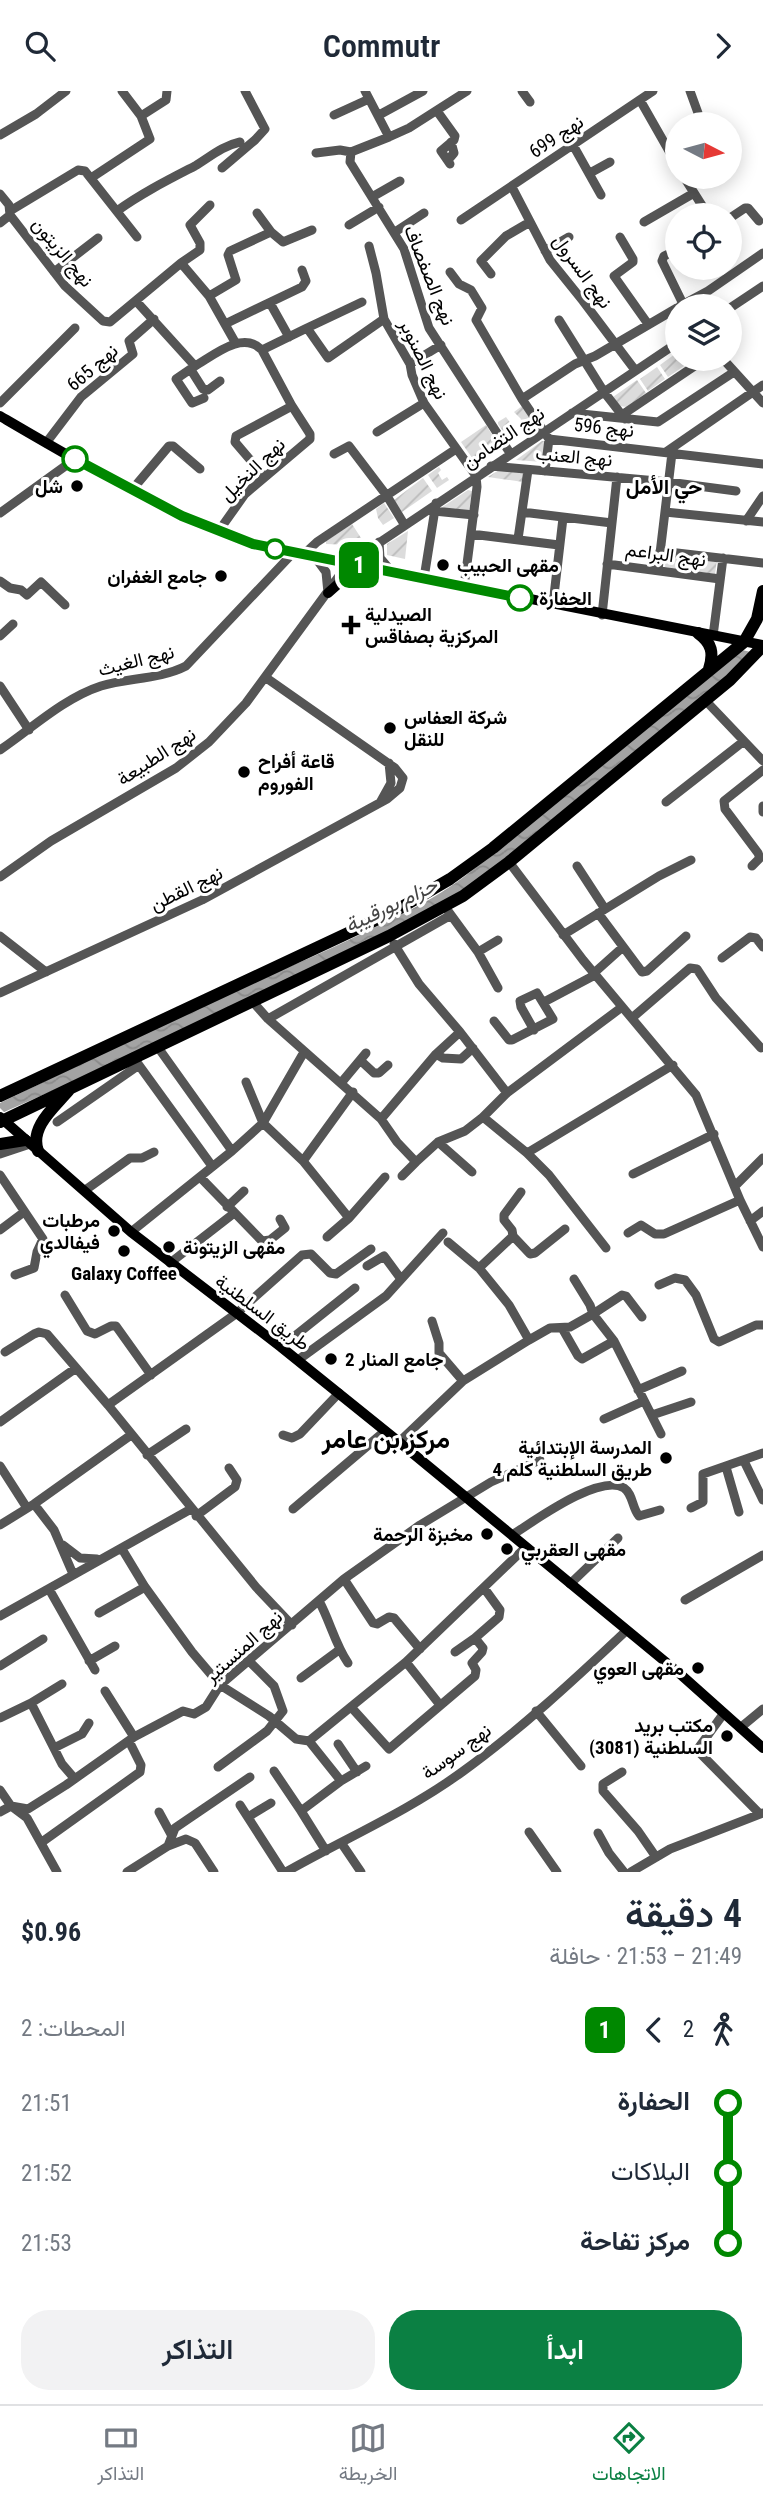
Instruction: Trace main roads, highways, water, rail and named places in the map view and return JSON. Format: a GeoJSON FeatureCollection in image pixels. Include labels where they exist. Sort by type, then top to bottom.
{"type":"FeatureCollection","features":[{"type":"Feature","properties":{"kind":"highway"},"geometry":{"type":"LineString","coordinates":[[0,1095],[435,889],[494,848],[744,642],[757,619],[763,591]]}},
{"type":"Feature","properties":{"kind":"highway"},"geometry":{"type":"LineString","coordinates":[[698,632],[711,647],[712,660],[709,669]]}},
{"type":"Feature","properties":{"kind":"highway"},"geometry":{"type":"LineString","coordinates":[[1,1119],[136,1061],[157,1046],[392,941],[448,911],[741,670],[763,645]]}},
{"type":"Feature","properties":{"kind":"highway"},"geometry":{"type":"LineString","coordinates":[[0,1144],[31,1145],[37,1130],[72,1087]]}},
{"type":"Feature","properties":{"kind":"main road"},"geometry":{"type":"LineString","coordinates":[[0,416],[131,491],[218,532],[253,544],[763,645]]}},
{"type":"Feature","properties":{"kind":"main road"},"geometry":{"type":"LineString","coordinates":[[328,593],[346,577],[377,568]]}},
{"type":"Feature","properties":{"kind":"main road","name":"طريق السلطنية"},"geometry":{"type":"LineString","coordinates":[[1,1119],[131,1232],[298,1360],[512,1535],[763,1748]]}},
{"type":"Feature","properties":{"kind":"water"},"geometry":{"type":"Polygon","coordinates":[[[742,650],[751,652],[735,670],[475,883],[416,917],[84,1077],[4,1112],[0,1108],[0,1103],[254,980],[374,928],[440,893],[471,871],[742,650]]]}},
{"type":"Feature","properties":{"kind":"place","name":"شل"},"geometry":{"type":"Point","coordinates":[77,486]}},
{"type":"Feature","properties":{"kind":"place","name":"مقهى الحبيب"},"geometry":{"type":"Point","coordinates":[443,565]}},
{"type":"Feature","properties":{"kind":"place","name":"جامع الغفران"},"geometry":{"type":"Point","coordinates":[221,576]}},
{"type":"Feature","properties":{"kind":"place","name":"الحفارة"},"geometry":{"type":"Point","coordinates":[520,598]}},
{"type":"Feature","properties":{"kind":"place","name":"الصيدلية المركزية بصفاقس"},"geometry":{"type":"Point","coordinates":[351,625]}},
{"type":"Feature","properties":{"kind":"place","name":"شركة العفاس للنقل"},"geometry":{"type":"Point","coordinates":[390,728]}},
{"type":"Feature","properties":{"kind":"place","name":"قاعة أفراح الفوروم"},"geometry":{"type":"Point","coordinates":[244,772]}},
{"type":"Feature","properties":{"kind":"place","name":"مرطبات فيفالدي"},"geometry":{"type":"Point","coordinates":[114,1231]}},
{"type":"Feature","properties":{"kind":"place","name":"مقهى الزيتونة"},"geometry":{"type":"Point","coordinates":[169,1247]}},
{"type":"Feature","properties":{"kind":"place","name":"Galaxy Coffee"},"geometry":{"type":"Point","coordinates":[124,1251]}},
{"type":"Feature","properties":{"kind":"place","name":"جامع المنار 2"},"geometry":{"type":"Point","coordinates":[331,1359]}},
{"type":"Feature","properties":{"kind":"place","name":"المدرسة الإبتدائية طريق السلطنية كلم 4"},"geometry":{"type":"Point","coordinates":[666,1458]}},
{"type":"Feature","properties":{"kind":"place","name":"مخبزة الرحمة"},"geometry":{"type":"Point","coordinates":[487,1534]}},
{"type":"Feature","properties":{"kind":"place","name":"مقهى العقربي"},"geometry":{"type":"Point","coordinates":[507,1549]}},
{"type":"Feature","properties":{"kind":"place","name":"مقهى العوي"},"geometry":{"type":"Point","coordinates":[698,1668]}},
{"type":"Feature","properties":{"kind":"place","name":"مكتب بريد السلطنية (3081)"},"geometry":{"type":"Point","coordinates":[727,1736]}},
{"type":"Feature","properties":{"kind":"district","name":"حي الأمل"},"geometry":{"type":"Point","coordinates":[664,487]}},
{"type":"Feature","properties":{"kind":"district","name":"مركز بن عامر"},"geometry":{"type":"Point","coordinates":[386,1439]}},
{"type":"Feature","properties":{"kind":"water label","name":"حزام بورقيبة"},"geometry":{"type":"Point","coordinates":[391,905]}}]}
